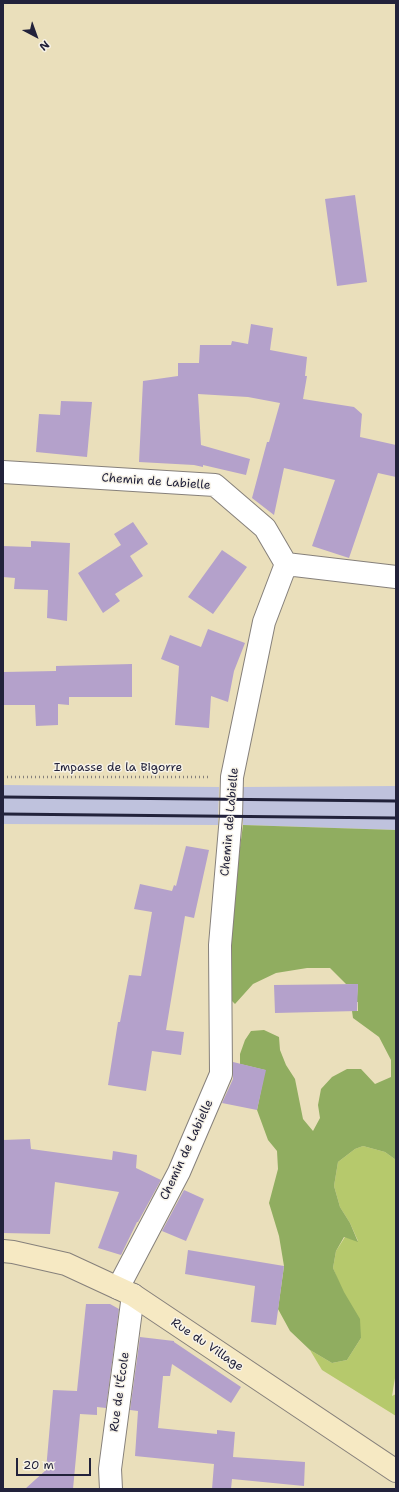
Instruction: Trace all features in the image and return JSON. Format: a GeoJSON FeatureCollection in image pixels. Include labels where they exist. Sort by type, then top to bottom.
{"type":"FeatureCollection","features":[{"type":"Feature","properties":{"kind":"main road","name":"Rue du Village"},"geometry":{"type":"LineString","coordinates":[[3,1251],[66,1264],[126,1292],[396,1471]]}},
{"type":"Feature","properties":{"kind":"street","name":"Chemin de Labielle"},"geometry":{"type":"LineString","coordinates":[[3,472],[215,485],[265,528],[286,564],[264,622],[232,777],[231,816],[220,945],[221,1074],[126,1292]]}},
{"type":"Feature","properties":{"kind":"street"},"geometry":{"type":"LineString","coordinates":[[286,564],[396,577]]}},
{"type":"Feature","properties":{"kind":"street","name":"Rue de l'École"},"geometry":{"type":"LineString","coordinates":[[111,1489],[110,1469],[126,1292]]}},
{"type":"Feature","properties":{"kind":"path","name":"Impasse de la Bigorre"},"geometry":{"type":"LineString","coordinates":[[3,777],[232,777]]}},
{"type":"Feature","properties":{"kind":"shaded area"},"geometry":{"type":"Polygon","coordinates":[[[3,785],[219,787],[218,825],[3,824],[3,785]]]}},
{"type":"Feature","properties":{"kind":"shaded area"},"geometry":{"type":"Polygon","coordinates":[[[396,786],[396,830],[243,825],[243,787],[396,786]]]}},
{"type":"Feature","properties":{"kind":"green space"},"geometry":{"type":"Polygon","coordinates":[[[243,825],[396,830],[396,1160],[385,1152],[363,1146],[355,1149],[338,1162],[334,1186],[340,1207],[350,1223],[358,1242],[344,1237],[336,1251],[333,1268],[344,1292],[360,1319],[361,1338],[347,1360],[332,1363],[310,1350],[290,1331],[278,1309],[284,1266],[279,1236],[269,1203],[278,1169],[277,1151],[268,1140],[257,1110],[265,1070],[240,1064],[240,1054],[245,1040],[251,1031],[264,1030],[279,1037],[280,1050],[286,1065],[295,1079],[303,1119],[313,1131],[320,1118],[318,1105],[321,1089],[332,1077],[347,1069],[361,1069],[375,1084],[391,1077],[391,1060],[379,1037],[353,1018],[352,1011],[358,1011],[358,1002],[352,1002],[357,997],[358,984],[346,984],[330,968],[307,968],[276,973],[253,984],[235,1004],[227,996],[234,892],[243,825]]]}},
{"type":"Feature","properties":{"kind":"green space"},"geometry":{"type":"Polygon","coordinates":[[[363,1146],[385,1152],[396,1160],[396,1372],[392,1396],[396,1394],[396,1416],[322,1370],[310,1350],[332,1363],[347,1360],[361,1338],[333,1268],[336,1251],[345,1237],[358,1241],[350,1223],[340,1207],[334,1186],[338,1162],[355,1149],[363,1146]]]}},
{"type":"Feature","properties":{"kind":"building"},"geometry":{"type":"Polygon","coordinates":[[[355,195],[367,282],[337,286],[325,199],[355,195]]]}},
{"type":"Feature","properties":{"kind":"building"},"geometry":{"type":"Polygon","coordinates":[[[251,324],[273,328],[270,350],[307,357],[305,376],[307,376],[303,399],[354,407],[362,414],[360,437],[396,445],[396,477],[378,473],[349,558],[312,546],[335,480],[284,468],[274,515],[252,498],[267,442],[269,442],[280,403],[248,397],[198,394],[201,445],[250,459],[246,475],[203,465],[203,467],[194,465],[139,462],[143,381],[178,376],[178,363],[199,363],[200,345],[231,345],[232,341],[248,344],[251,324]]]}},
{"type":"Feature","properties":{"kind":"building"},"geometry":{"type":"Polygon","coordinates":[[[61,401],[92,402],[87,457],[36,452],[39,414],[60,415],[61,401]]]}},
{"type":"Feature","properties":{"kind":"building"},"geometry":{"type":"Polygon","coordinates":[[[133,522],[148,544],[130,556],[143,576],[115,594],[120,601],[103,613],[78,573],[121,545],[114,534],[133,522]]]}},
{"type":"Feature","properties":{"kind":"building"},"geometry":{"type":"Polygon","coordinates":[[[31,541],[70,543],[67,621],[47,618],[48,590],[14,589],[15,578],[3,577],[3,546],[31,547],[31,541]]]}},
{"type":"Feature","properties":{"kind":"building"},"geometry":{"type":"Polygon","coordinates":[[[222,550],[247,567],[213,614],[188,597],[222,550]]]}},
{"type":"Feature","properties":{"kind":"building"},"geometry":{"type":"Polygon","coordinates":[[[208,629],[245,643],[234,671],[228,702],[211,696],[209,728],[175,725],[179,666],[161,659],[170,635],[201,647],[208,629]]]}},
{"type":"Feature","properties":{"kind":"building"},"geometry":{"type":"Polygon","coordinates":[[[132,664],[132,697],[69,697],[69,705],[58,704],[58,725],[36,726],[35,705],[4,705],[4,672],[56,671],[56,666],[132,664]]]}},
{"type":"Feature","properties":{"kind":"building"},"geometry":{"type":"Polygon","coordinates":[[[186,846],[209,850],[194,918],[185,916],[166,1030],[184,1032],[181,1055],[152,1051],[146,1091],[108,1085],[118,1022],[120,1022],[129,975],[141,976],[152,912],[134,909],[140,884],[172,891],[174,885],[176,886],[186,846]]]}},
{"type":"Feature","properties":{"kind":"building"},"geometry":{"type":"Polygon","coordinates":[[[358,984],[357,1011],[275,1013],[274,985],[358,984]]]}},
{"type":"Feature","properties":{"kind":"building"},"geometry":{"type":"Polygon","coordinates":[[[233,1062],[266,1070],[257,1110],[222,1103],[233,1079],[233,1062]]]}},
{"type":"Feature","properties":{"kind":"building"},"geometry":{"type":"Polygon","coordinates":[[[30,1139],[31,1149],[112,1160],[113,1151],[137,1155],[136,1168],[161,1180],[137,1222],[121,1255],[98,1248],[119,1192],[55,1182],[50,1234],[3,1233],[3,1140],[30,1139]]]}},
{"type":"Feature","properties":{"kind":"building"},"geometry":{"type":"Polygon","coordinates":[[[184,1190],[204,1199],[186,1241],[162,1231],[184,1190]]]}},
{"type":"Feature","properties":{"kind":"building"},"geometry":{"type":"Polygon","coordinates":[[[188,1250],[284,1266],[276,1325],[251,1322],[255,1286],[185,1274],[188,1250]]]}},
{"type":"Feature","properties":{"kind":"building"},"geometry":{"type":"Polygon","coordinates":[[[86,1304],[110,1304],[119,1309],[106,1408],[97,1407],[97,1415],[80,1414],[73,1489],[25,1489],[46,1470],[53,1390],[77,1391],[86,1304]]]}},
{"type":"Feature","properties":{"kind":"building"},"geometry":{"type":"Polygon","coordinates":[[[140,1337],[174,1341],[241,1387],[231,1403],[172,1364],[170,1376],[163,1376],[158,1428],[217,1434],[217,1430],[235,1432],[233,1457],[305,1462],[304,1486],[232,1479],[231,1489],[212,1489],[214,1464],[135,1456],[138,1411],[130,1410],[140,1337]]]}},
{"type":"Feature","properties":{"kind":"railway"},"geometry":{"type":"LineString","coordinates":[[3,797],[396,801]]}},
{"type":"Feature","properties":{"kind":"railway"},"geometry":{"type":"LineString","coordinates":[[3,814],[396,818]]}}]}
